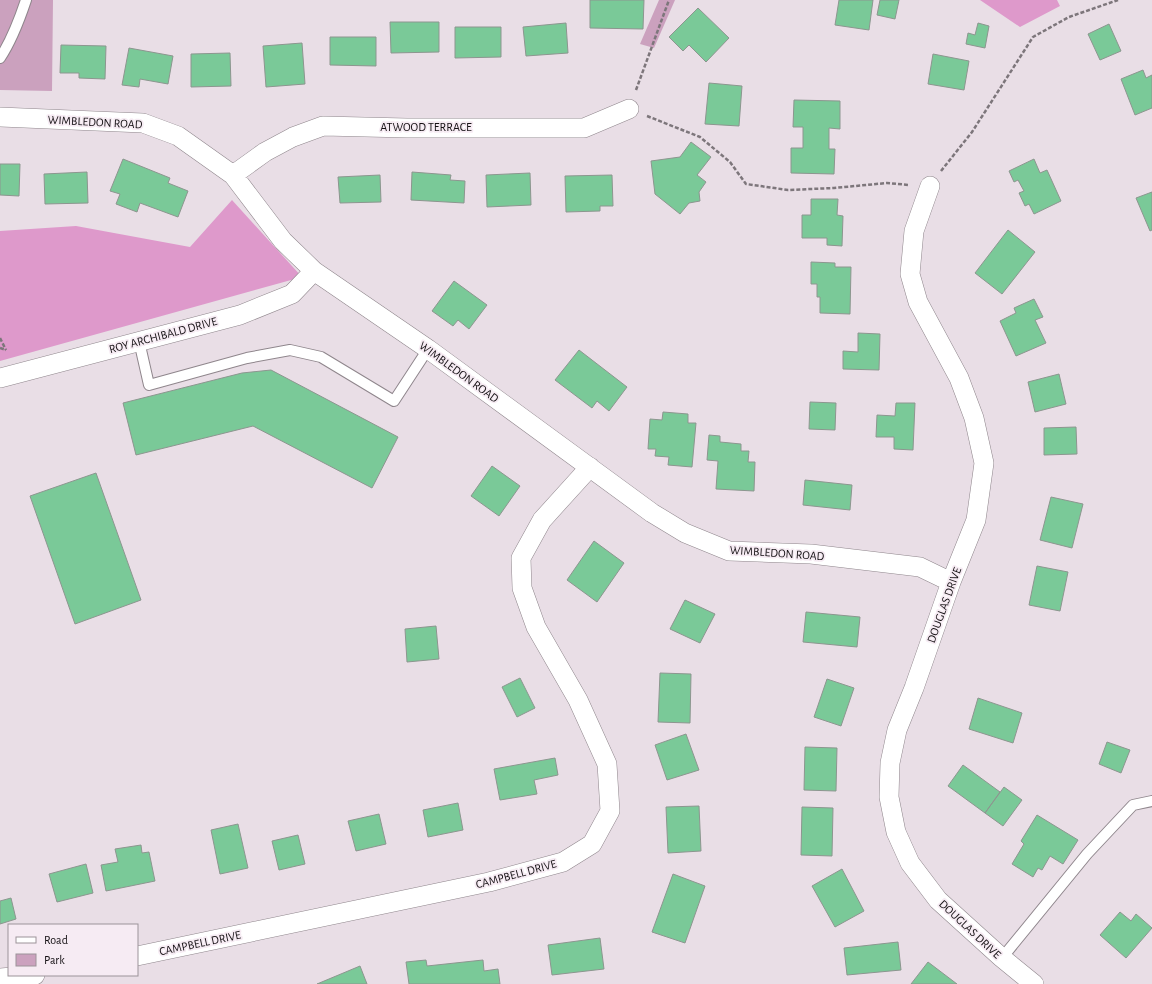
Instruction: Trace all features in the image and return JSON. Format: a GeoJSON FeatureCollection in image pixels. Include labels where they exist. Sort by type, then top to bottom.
{"type":"FeatureCollection","features":[{"type":"Feature","properties":{"kind":"street","name":"ATWOOD TERRACE"},"geometry":{"type":"LineString","coordinates":[[233,175],[265,152],[293,137],[323,126],[406,128],[584,128],[629,109]]}},
{"type":"Feature","properties":{"kind":"street","name":"WIMBLEDON ROAD"},"geometry":{"type":"LineString","coordinates":[[0,117],[143,123],[178,136],[233,175],[283,241],[314,271],[428,349],[658,517],[685,533],[729,551],[811,554],[920,567],[951,582]]}},
{"type":"Feature","properties":{"kind":"street","name":"DOUGLAS DRIVE"},"geometry":{"type":"LineString","coordinates":[[930,186],[914,231],[910,274],[918,302],[959,378],[974,418],[984,463],[976,520],[951,582],[914,688],[897,730],[890,763],[889,797],[896,832],[910,863],[938,900],[1002,958],[1034,984]]}},
{"type":"Feature","properties":{"kind":"street","name":"ROY ARCHIBALD DRIVE"},"geometry":{"type":"LineString","coordinates":[[0,378],[240,315],[292,294],[314,271]]}},
{"type":"Feature","properties":{"kind":"street","name":"CAMPBELL DRIVE"},"geometry":{"type":"LineString","coordinates":[[138,956],[489,882],[563,862],[592,844],[610,811],[607,764],[578,700],[536,627],[522,588],[521,558],[542,520],[590,467]]}},
{"type":"Feature","properties":{"kind":"street"},"geometry":{"type":"LineString","coordinates":[[0,978],[23,976]]}},
{"type":"Feature","properties":{"kind":"lane"},"geometry":{"type":"LineString","coordinates":[[0,58],[18,25],[26,0]]}},
{"type":"Feature","properties":{"kind":"lane"},"geometry":{"type":"LineString","coordinates":[[139,341],[149,385],[247,358],[290,350],[321,357],[394,401],[428,349]]}},
{"type":"Feature","properties":{"kind":"lane"},"geometry":{"type":"LineString","coordinates":[[1002,958],[1087,854],[1133,805],[1152,801]]}},
{"type":"Feature","properties":{"kind":"path"},"geometry":{"type":"LineString","coordinates":[[669,0],[629,109],[700,137],[730,162],[746,184],[788,190],[887,184],[930,186],[972,132],[1033,37],[1069,17],[1118,0]]}},
{"type":"Feature","properties":{"kind":"path"},"geometry":{"type":"LineString","coordinates":[[0,338],[6,350],[0,348]]}},
{"type":"Feature","properties":{"kind":"green space"},"geometry":{"type":"Polygon","coordinates":[[[0,0],[53,0],[52,91],[0,90],[0,0]]]}},
{"type":"Feature","properties":{"kind":"green space"},"geometry":{"type":"Polygon","coordinates":[[[659,0],[675,0],[654,48],[640,44],[659,0]]]}},
{"type":"Feature","properties":{"kind":"shaded area"},"geometry":{"type":"Polygon","coordinates":[[[980,0],[1057,0],[1060,6],[1020,27],[980,0]]]}},
{"type":"Feature","properties":{"kind":"shaded area"},"geometry":{"type":"Polygon","coordinates":[[[232,200],[302,277],[0,361],[0,231],[76,226],[190,247],[232,200]]]}},
{"type":"Feature","properties":{"kind":"building"},"geometry":{"type":"Polygon","coordinates":[[[590,0],[644,0],[643,29],[590,28],[590,0]]]}},
{"type":"Feature","properties":{"kind":"building"},"geometry":{"type":"Polygon","coordinates":[[[839,0],[873,0],[869,30],[835,25],[839,0]]]}},
{"type":"Feature","properties":{"kind":"building"},"geometry":{"type":"Polygon","coordinates":[[[880,0],[899,0],[895,19],[877,15],[880,0]]]}},
{"type":"Feature","properties":{"kind":"building"},"geometry":{"type":"Polygon","coordinates":[[[698,8],[729,38],[706,62],[689,45],[683,51],[669,37],[698,8]]]}},
{"type":"Feature","properties":{"kind":"building"},"geometry":{"type":"Polygon","coordinates":[[[390,22],[439,22],[439,52],[391,53],[390,22]]]}},
{"type":"Feature","properties":{"kind":"building"},"geometry":{"type":"Polygon","coordinates":[[[566,23],[568,53],[526,56],[523,27],[566,23]]]}},
{"type":"Feature","properties":{"kind":"building"},"geometry":{"type":"Polygon","coordinates":[[[978,23],[989,26],[985,48],[966,44],[968,33],[975,35],[978,23]]]}},
{"type":"Feature","properties":{"kind":"building"},"geometry":{"type":"Polygon","coordinates":[[[1109,24],[1121,51],[1100,60],[1088,34],[1109,24]]]}},
{"type":"Feature","properties":{"kind":"building"},"geometry":{"type":"Polygon","coordinates":[[[455,27],[501,27],[501,57],[455,58],[455,27]]]}},
{"type":"Feature","properties":{"kind":"building"},"geometry":{"type":"Polygon","coordinates":[[[330,37],[376,37],[376,66],[330,65],[330,37]]]}},
{"type":"Feature","properties":{"kind":"building"},"geometry":{"type":"Polygon","coordinates":[[[302,43],[305,84],[266,87],[263,46],[302,43]]]}},
{"type":"Feature","properties":{"kind":"building"},"geometry":{"type":"Polygon","coordinates":[[[61,45],[106,46],[105,79],[79,78],[79,73],[60,73],[61,45]]]}},
{"type":"Feature","properties":{"kind":"building"},"geometry":{"type":"Polygon","coordinates":[[[129,48],[173,56],[168,84],[140,79],[139,87],[122,85],[129,48]]]}},
{"type":"Feature","properties":{"kind":"building"},"geometry":{"type":"Polygon","coordinates":[[[230,53],[231,86],[191,87],[191,54],[230,53]]]}},
{"type":"Feature","properties":{"kind":"building"},"geometry":{"type":"Polygon","coordinates":[[[933,54],[969,61],[964,90],[928,84],[933,54]]]}},
{"type":"Feature","properties":{"kind":"building"},"geometry":{"type":"Polygon","coordinates":[[[1143,70],[1146,78],[1152,75],[1152,108],[1135,115],[1121,79],[1143,70]]]}},
{"type":"Feature","properties":{"kind":"building"},"geometry":{"type":"Polygon","coordinates":[[[709,83],[742,86],[739,126],[705,124],[709,83]]]}},
{"type":"Feature","properties":{"kind":"building"},"geometry":{"type":"Polygon","coordinates":[[[794,100],[840,101],[840,129],[829,128],[829,149],[835,149],[834,174],[791,173],[791,148],[803,148],[803,127],[793,127],[794,100]]]}},
{"type":"Feature","properties":{"kind":"building"},"geometry":{"type":"Polygon","coordinates":[[[691,142],[711,157],[697,175],[706,182],[699,192],[700,201],[689,203],[680,214],[655,194],[651,161],[680,157],[691,142]]]}},
{"type":"Feature","properties":{"kind":"building"},"geometry":{"type":"Polygon","coordinates":[[[123,159],[170,178],[168,183],[188,191],[178,217],[140,203],[137,212],[116,204],[120,194],[110,191],[123,159]]]}},
{"type":"Feature","properties":{"kind":"building"},"geometry":{"type":"Polygon","coordinates":[[[1034,159],[1040,173],[1047,170],[1061,201],[1034,214],[1029,204],[1025,206],[1019,193],[1024,191],[1018,180],[1014,182],[1009,171],[1034,159]]]}},
{"type":"Feature","properties":{"kind":"building"},"geometry":{"type":"Polygon","coordinates":[[[0,164],[20,164],[19,196],[0,195],[0,164]]]}},
{"type":"Feature","properties":{"kind":"building"},"geometry":{"type":"Polygon","coordinates":[[[87,172],[88,203],[45,204],[44,174],[87,172]]]}},
{"type":"Feature","properties":{"kind":"building"},"geometry":{"type":"Polygon","coordinates":[[[412,172],[451,175],[450,180],[465,181],[464,203],[411,200],[412,172]]]}},
{"type":"Feature","properties":{"kind":"building"},"geometry":{"type":"Polygon","coordinates":[[[530,173],[531,205],[487,207],[486,175],[530,173]]]}},
{"type":"Feature","properties":{"kind":"building"},"geometry":{"type":"Polygon","coordinates":[[[380,175],[381,202],[340,203],[338,177],[380,175]]]}},
{"type":"Feature","properties":{"kind":"building"},"geometry":{"type":"Polygon","coordinates":[[[612,175],[613,206],[600,206],[600,211],[566,212],[565,176],[612,175]]]}},
{"type":"Feature","properties":{"kind":"building"},"geometry":{"type":"Polygon","coordinates":[[[1152,192],[1152,230],[1150,231],[1136,198],[1152,192]]]}},
{"type":"Feature","properties":{"kind":"building"},"geometry":{"type":"Polygon","coordinates":[[[811,199],[838,199],[837,215],[843,216],[842,246],[827,245],[827,238],[802,238],[802,215],[811,215],[811,199]]]}},
{"type":"Feature","properties":{"kind":"building"},"geometry":{"type":"Polygon","coordinates":[[[1008,230],[1035,252],[1002,294],[975,273],[1008,230]]]}},
{"type":"Feature","properties":{"kind":"building"},"geometry":{"type":"Polygon","coordinates":[[[811,262],[835,263],[835,267],[851,267],[850,314],[820,313],[820,297],[817,297],[817,284],[811,284],[811,262]]]}},
{"type":"Feature","properties":{"kind":"building"},"geometry":{"type":"Polygon","coordinates":[[[454,281],[487,305],[469,329],[458,320],[453,326],[432,311],[454,281]]]}},
{"type":"Feature","properties":{"kind":"building"},"geometry":{"type":"Polygon","coordinates":[[[1034,299],[1043,317],[1035,320],[1046,343],[1016,356],[1000,321],[1016,313],[1014,308],[1034,299]]]}},
{"type":"Feature","properties":{"kind":"building"},"geometry":{"type":"Polygon","coordinates":[[[858,333],[880,334],[879,370],[843,369],[843,351],[858,352],[858,333]]]}},
{"type":"Feature","properties":{"kind":"building"},"geometry":{"type":"Polygon","coordinates":[[[579,350],[627,387],[609,411],[597,401],[592,408],[555,380],[579,350]]]}},
{"type":"Feature","properties":{"kind":"building"},"geometry":{"type":"Polygon","coordinates":[[[271,370],[398,437],[372,488],[253,426],[136,455],[123,403],[242,373],[271,370]]]}},
{"type":"Feature","properties":{"kind":"building"},"geometry":{"type":"Polygon","coordinates":[[[1059,374],[1066,404],[1035,412],[1028,382],[1059,374]]]}},
{"type":"Feature","properties":{"kind":"building"},"geometry":{"type":"Polygon","coordinates":[[[810,402],[836,403],[835,430],[809,429],[810,402]]]}},
{"type":"Feature","properties":{"kind":"building"},"geometry":{"type":"Polygon","coordinates":[[[896,403],[915,403],[913,450],[894,449],[894,437],[876,437],[877,415],[895,416],[896,403]]]}},
{"type":"Feature","properties":{"kind":"building"},"geometry":{"type":"Polygon","coordinates":[[[663,412],[688,414],[688,423],[696,423],[692,467],[668,465],[669,457],[655,456],[656,449],[648,449],[650,419],[662,420],[663,412]]]}},
{"type":"Feature","properties":{"kind":"building"},"geometry":{"type":"Polygon","coordinates":[[[1076,427],[1077,454],[1044,455],[1044,428],[1076,427]]]}},
{"type":"Feature","properties":{"kind":"building"},"geometry":{"type":"Polygon","coordinates":[[[709,435],[720,436],[720,442],[741,444],[741,451],[749,451],[748,462],[755,462],[754,491],[716,489],[718,461],[707,460],[709,435]]]}},
{"type":"Feature","properties":{"kind":"building"},"geometry":{"type":"Polygon","coordinates":[[[492,466],[520,486],[499,516],[471,496],[492,466]]]}},
{"type":"Feature","properties":{"kind":"building"},"geometry":{"type":"Polygon","coordinates":[[[96,473],[141,600],[75,624],[30,496],[96,473]]]}},
{"type":"Feature","properties":{"kind":"building"},"geometry":{"type":"Polygon","coordinates":[[[805,480],[852,485],[850,510],[803,505],[805,480]]]}},
{"type":"Feature","properties":{"kind":"building"},"geometry":{"type":"Polygon","coordinates":[[[1051,497],[1083,504],[1072,548],[1040,540],[1051,497]]]}},
{"type":"Feature","properties":{"kind":"building"},"geometry":{"type":"Polygon","coordinates":[[[594,541],[624,563],[597,602],[567,580],[594,541]]]}},
{"type":"Feature","properties":{"kind":"building"},"geometry":{"type":"Polygon","coordinates":[[[1037,566],[1068,572],[1060,611],[1029,605],[1037,566]]]}},
{"type":"Feature","properties":{"kind":"building"},"geometry":{"type":"Polygon","coordinates":[[[685,600],[715,614],[700,643],[670,629],[685,600]]]}},
{"type":"Feature","properties":{"kind":"building"},"geometry":{"type":"Polygon","coordinates":[[[806,612],[860,617],[857,647],[803,642],[806,612]]]}},
{"type":"Feature","properties":{"kind":"building"},"geometry":{"type":"Polygon","coordinates":[[[436,626],[439,659],[407,662],[405,629],[436,626]]]}},
{"type":"Feature","properties":{"kind":"building"},"geometry":{"type":"Polygon","coordinates":[[[660,673],[691,674],[690,723],[658,722],[660,673]]]}},
{"type":"Feature","properties":{"kind":"building"},"geometry":{"type":"Polygon","coordinates":[[[520,678],[535,708],[517,717],[502,687],[520,678]]]}},
{"type":"Feature","properties":{"kind":"building"},"geometry":{"type":"Polygon","coordinates":[[[827,679],[854,688],[841,726],[814,717],[827,679]]]}},
{"type":"Feature","properties":{"kind":"building"},"geometry":{"type":"Polygon","coordinates":[[[978,698],[1022,713],[1013,743],[969,729],[978,698]]]}},
{"type":"Feature","properties":{"kind":"building"},"geometry":{"type":"Polygon","coordinates":[[[686,734],[699,770],[667,780],[655,745],[686,734]]]}},
{"type":"Feature","properties":{"kind":"building"},"geometry":{"type":"Polygon","coordinates":[[[1107,742],[1130,750],[1121,773],[1099,764],[1107,742]]]}},
{"type":"Feature","properties":{"kind":"building"},"geometry":{"type":"Polygon","coordinates":[[[805,747],[837,748],[836,791],[804,790],[805,747]]]}},
{"type":"Feature","properties":{"kind":"building"},"geometry":{"type":"Polygon","coordinates":[[[555,758],[558,775],[534,780],[537,794],[500,800],[494,769],[555,758]]]}},
{"type":"Feature","properties":{"kind":"building"},"geometry":{"type":"Polygon","coordinates":[[[963,765],[1000,792],[985,813],[948,786],[963,765]]]}},
{"type":"Feature","properties":{"kind":"building"},"geometry":{"type":"Polygon","coordinates":[[[1004,787],[1022,800],[1003,826],[985,813],[1004,787]]]}},
{"type":"Feature","properties":{"kind":"building"},"geometry":{"type":"Polygon","coordinates":[[[458,803],[463,830],[428,837],[423,810],[458,803]]]}},
{"type":"Feature","properties":{"kind":"building"},"geometry":{"type":"Polygon","coordinates":[[[699,806],[701,851],[668,853],[666,807],[699,806]]]}},
{"type":"Feature","properties":{"kind":"building"},"geometry":{"type":"Polygon","coordinates":[[[802,807],[833,808],[832,856],[801,855],[802,807]]]}},
{"type":"Feature","properties":{"kind":"building"},"geometry":{"type":"Polygon","coordinates":[[[379,814],[386,844],[356,851],[348,821],[379,814]]]}},
{"type":"Feature","properties":{"kind":"building"},"geometry":{"type":"Polygon","coordinates":[[[1037,815],[1078,840],[1063,864],[1050,856],[1042,870],[1038,868],[1033,877],[1012,864],[1024,844],[1021,841],[1037,815]]]}},
{"type":"Feature","properties":{"kind":"building"},"geometry":{"type":"Polygon","coordinates":[[[238,824],[248,868],[220,874],[211,830],[238,824]]]}},
{"type":"Feature","properties":{"kind":"building"},"geometry":{"type":"Polygon","coordinates":[[[298,835],[305,864],[279,870],[272,841],[298,835]]]}},
{"type":"Feature","properties":{"kind":"building"},"geometry":{"type":"Polygon","coordinates":[[[141,845],[142,853],[149,852],[155,881],[106,891],[101,865],[118,862],[115,849],[141,845]]]}},
{"type":"Feature","properties":{"kind":"building"},"geometry":{"type":"Polygon","coordinates":[[[86,864],[93,893],[57,902],[49,874],[86,864]]]}},
{"type":"Feature","properties":{"kind":"building"},"geometry":{"type":"Polygon","coordinates":[[[842,869],[864,911],[835,927],[812,886],[842,869]]]}},
{"type":"Feature","properties":{"kind":"building"},"geometry":{"type":"Polygon","coordinates":[[[673,874],[705,886],[685,943],[652,932],[673,874]]]}},
{"type":"Feature","properties":{"kind":"building"},"geometry":{"type":"Polygon","coordinates":[[[11,898],[16,919],[0,924],[0,901],[11,898]]]}},
{"type":"Feature","properties":{"kind":"building"},"geometry":{"type":"Polygon","coordinates":[[[1120,912],[1131,921],[1136,914],[1152,928],[1126,958],[1100,935],[1120,912]]]}},
{"type":"Feature","properties":{"kind":"building"},"geometry":{"type":"Polygon","coordinates":[[[600,938],[604,969],[552,975],[548,945],[600,938]]]}},
{"type":"Feature","properties":{"kind":"building"},"geometry":{"type":"Polygon","coordinates":[[[898,942],[901,970],[847,975],[844,948],[898,942]]]}},
{"type":"Feature","properties":{"kind":"building"},"geometry":{"type":"Polygon","coordinates":[[[426,960],[427,966],[483,960],[484,971],[498,969],[500,984],[409,984],[406,962],[426,960]]]}},
{"type":"Feature","properties":{"kind":"building"},"geometry":{"type":"Polygon","coordinates":[[[928,962],[957,984],[911,984],[928,962]]]}},
{"type":"Feature","properties":{"kind":"building"},"geometry":{"type":"Polygon","coordinates":[[[360,966],[367,984],[317,984],[360,966]]]}}]}
